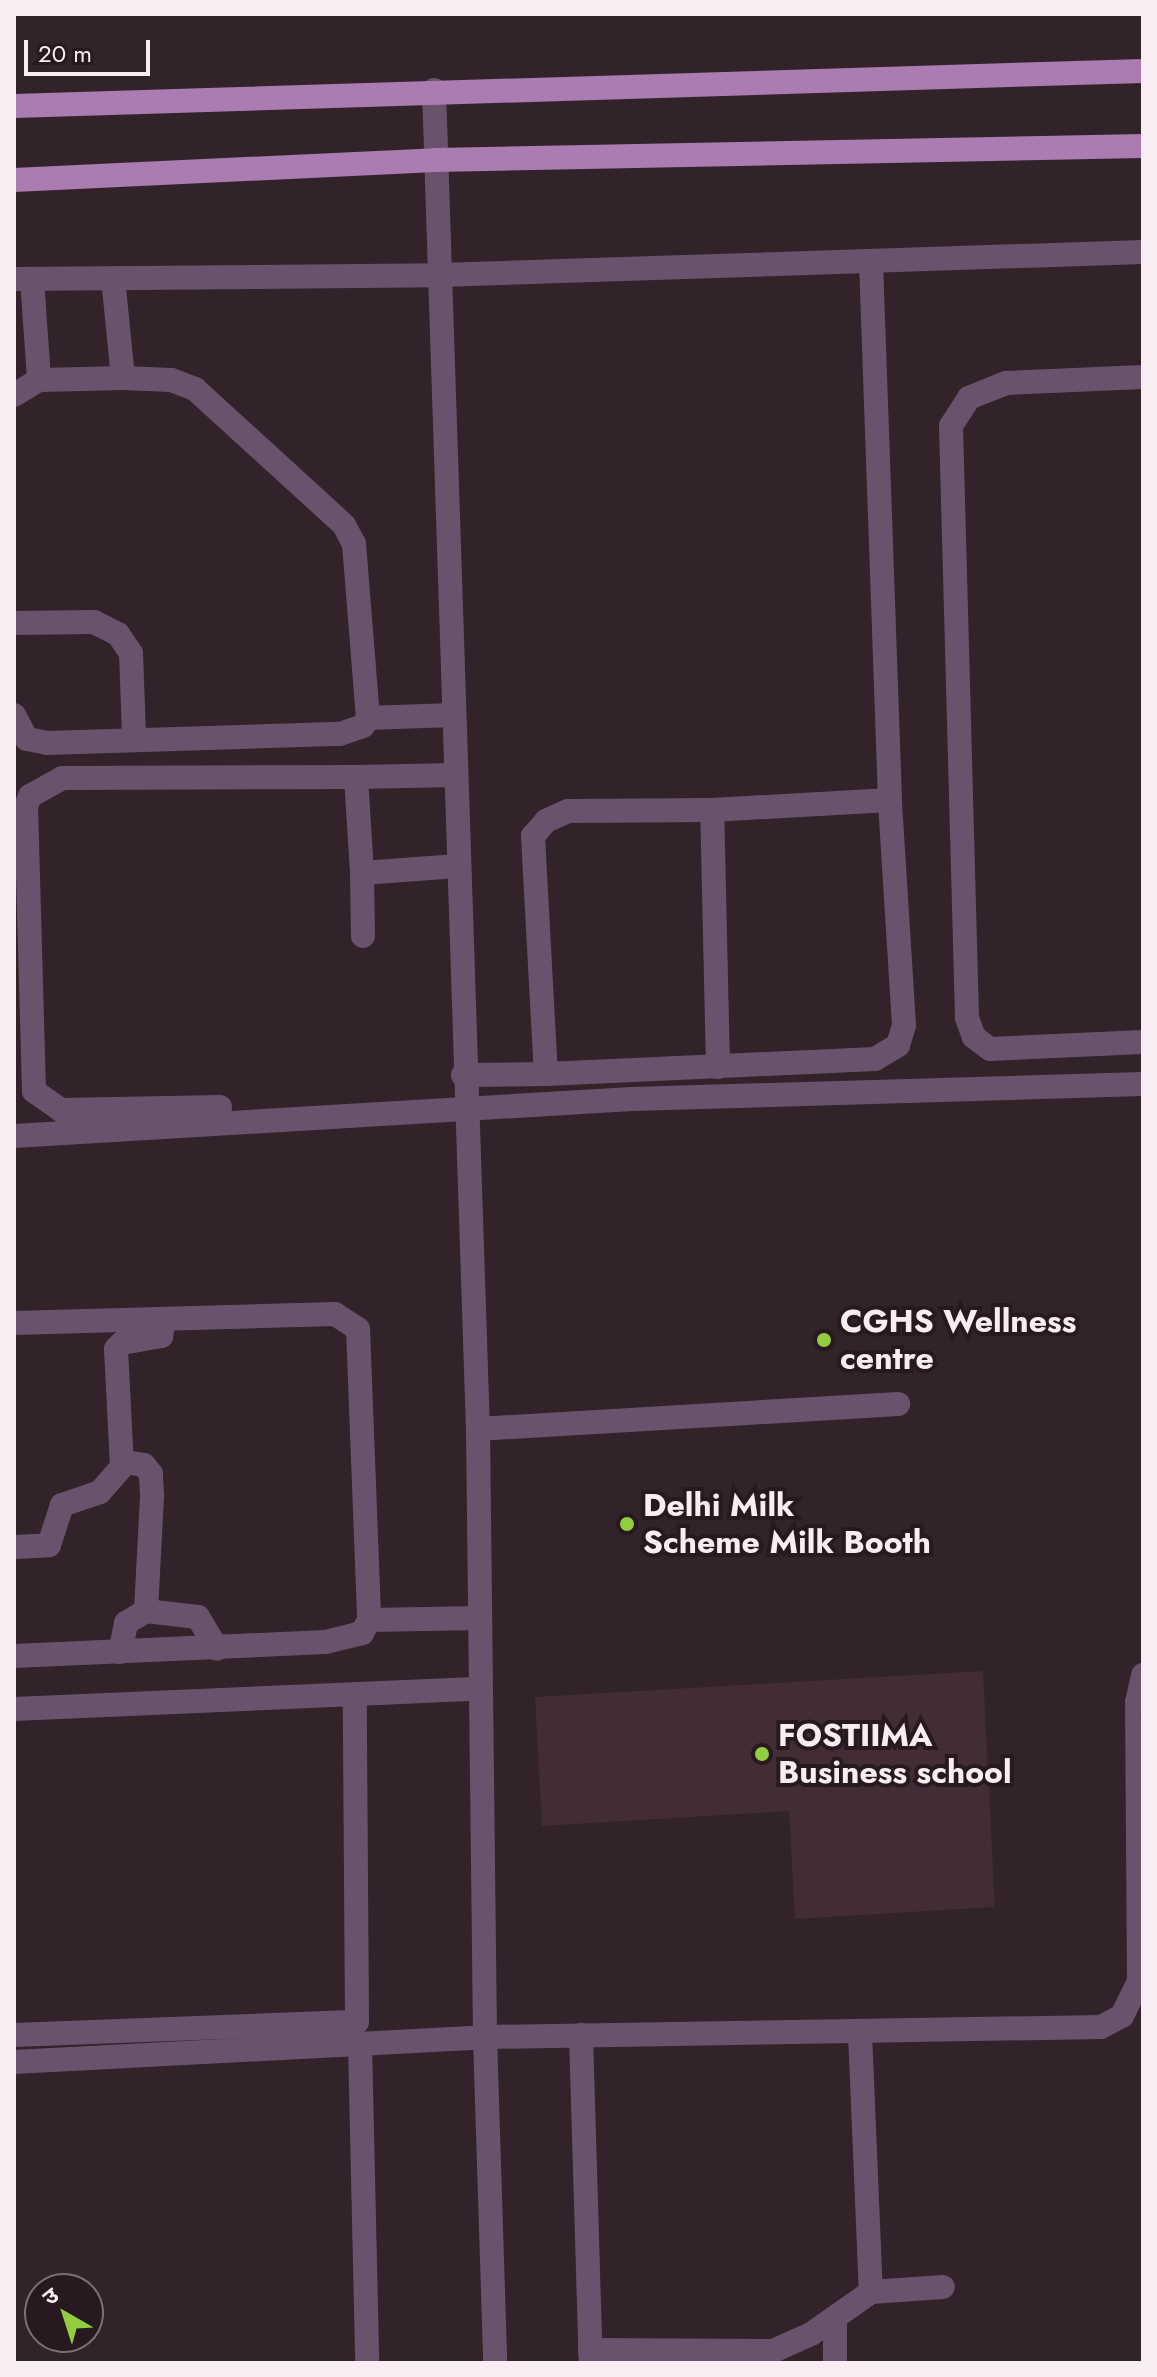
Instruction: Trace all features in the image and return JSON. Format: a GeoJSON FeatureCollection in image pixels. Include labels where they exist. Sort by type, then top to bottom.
{"type":"FeatureCollection","features":[{"type":"Feature","properties":{"kind":"main road"},"geometry":{"type":"LineString","coordinates":[[14,106],[434,90],[1143,71]]}},
{"type":"Feature","properties":{"kind":"main road"},"geometry":{"type":"LineString","coordinates":[[14,180],[436,160],[1143,146]]}},
{"type":"Feature","properties":{"kind":"street"},"geometry":{"type":"LineString","coordinates":[[434,90],[463,1075],[467,1110],[478,1429],[485,2037],[495,2363]]}},
{"type":"Feature","properties":{"kind":"street"},"geometry":{"type":"LineString","coordinates":[[39,380],[23,279],[439,275],[1143,252]]}},
{"type":"Feature","properties":{"kind":"street"},"geometry":{"type":"LineString","coordinates":[[463,1075],[875,1059],[898,1045],[904,1025],[890,800],[871,262]]}},
{"type":"Feature","properties":{"kind":"street"},"geometry":{"type":"LineString","coordinates":[[113,278],[123,378]]}},
{"type":"Feature","properties":{"kind":"street"},"geometry":{"type":"LineString","coordinates":[[1143,377],[1006,383],[969,398],[951,426],[967,1018],[974,1037],[990,1049],[1143,1042]]}},
{"type":"Feature","properties":{"kind":"street"},"geometry":{"type":"LineString","coordinates":[[14,395],[39,380],[171,380],[195,389],[344,525],[354,544],[368,718],[363,726],[340,734],[134,736],[47,743],[27,739],[14,715]]}},
{"type":"Feature","properties":{"kind":"street"},"geometry":{"type":"LineString","coordinates":[[14,623],[94,622],[118,634],[131,653],[134,736]]}},
{"type":"Feature","properties":{"kind":"street"},"geometry":{"type":"LineString","coordinates":[[368,718],[453,715]]}},
{"type":"Feature","properties":{"kind":"street"},"geometry":{"type":"LineString","coordinates":[[41,1135],[41,1101],[32,1082],[26,806],[30,796],[62,778],[455,775]]}},
{"type":"Feature","properties":{"kind":"street"},"geometry":{"type":"LineString","coordinates":[[356,777],[363,936]]}},
{"type":"Feature","properties":{"kind":"street"},"geometry":{"type":"LineString","coordinates":[[546,1074],[533,836],[546,821],[568,811],[712,810],[890,800]]}},
{"type":"Feature","properties":{"kind":"street"},"geometry":{"type":"LineString","coordinates":[[712,810],[718,1067]]}},
{"type":"Feature","properties":{"kind":"street"},"geometry":{"type":"LineString","coordinates":[[362,873],[458,866]]}},
{"type":"Feature","properties":{"kind":"street"},"geometry":{"type":"LineString","coordinates":[[14,1136],[632,1099],[1143,1084]]}},
{"type":"Feature","properties":{"kind":"street"},"geometry":{"type":"LineString","coordinates":[[41,1101],[61,1110],[220,1107]]}},
{"type":"Feature","properties":{"kind":"street"},"geometry":{"type":"LineString","coordinates":[[14,1323],[335,1314],[358,1329],[369,1620],[362,1633],[347,1639],[217,1649],[14,1656]]}},
{"type":"Feature","properties":{"kind":"street"},"geometry":{"type":"LineString","coordinates":[[14,1547],[49,1545],[62,1505],[100,1492],[124,1462],[116,1349],[122,1343],[161,1336],[164,1319]]}},
{"type":"Feature","properties":{"kind":"street"},"geometry":{"type":"LineString","coordinates":[[478,1429],[898,1404]]}},
{"type":"Feature","properties":{"kind":"street"},"geometry":{"type":"LineString","coordinates":[[124,1462],[144,1465],[152,1483],[146,1611]]}},
{"type":"Feature","properties":{"kind":"street"},"geometry":{"type":"LineString","coordinates":[[120,1652],[126,1623],[146,1611],[198,1617],[217,1649]]}},
{"type":"Feature","properties":{"kind":"street"},"geometry":{"type":"LineString","coordinates":[[369,1620],[480,1618]]}},
{"type":"Feature","properties":{"kind":"street"},"geometry":{"type":"LineString","coordinates":[[14,2062],[485,2037],[1072,2031],[1101,2027],[1122,2016],[1139,1981],[1137,1702],[1143,1675]]}},
{"type":"Feature","properties":{"kind":"street"},"geometry":{"type":"LineString","coordinates":[[14,1709],[355,1697],[481,1689]]}},
{"type":"Feature","properties":{"kind":"street"},"geometry":{"type":"LineString","coordinates":[[14,2035],[357,2022],[355,1697]]}},
{"type":"Feature","properties":{"kind":"street"},"geometry":{"type":"LineString","coordinates":[[860,2033],[871,2292]]}},
{"type":"Feature","properties":{"kind":"street"},"geometry":{"type":"LineString","coordinates":[[581,2035],[590,2357],[773,2351],[835,2318],[871,2292],[943,2287]]}},
{"type":"Feature","properties":{"kind":"street"},"geometry":{"type":"LineString","coordinates":[[360,2044],[367,2363]]}},
{"type":"Feature","properties":{"kind":"street"},"geometry":{"type":"LineString","coordinates":[[835,2318],[835,2363]]}},
{"type":"Feature","properties":{"kind":"shaded area","name":"FOSTIIMA Business school"},"geometry":{"type":"Polygon","coordinates":[[[983,1671],[995,1907],[795,1919],[789,1811],[542,1826],[535,1697],[983,1671]]]}},
{"type":"Feature","properties":{"kind":"place","name":"CGHS Wellness centre"},"geometry":{"type":"Point","coordinates":[824,1340]}},
{"type":"Feature","properties":{"kind":"place","name":"Delhi Milk Scheme Milk Booth"},"geometry":{"type":"Point","coordinates":[627,1524]}},
{"type":"Feature","properties":{"kind":"place","name":"FOSTIIMA Business school"},"geometry":{"type":"Point","coordinates":[762,1754]}}]}
